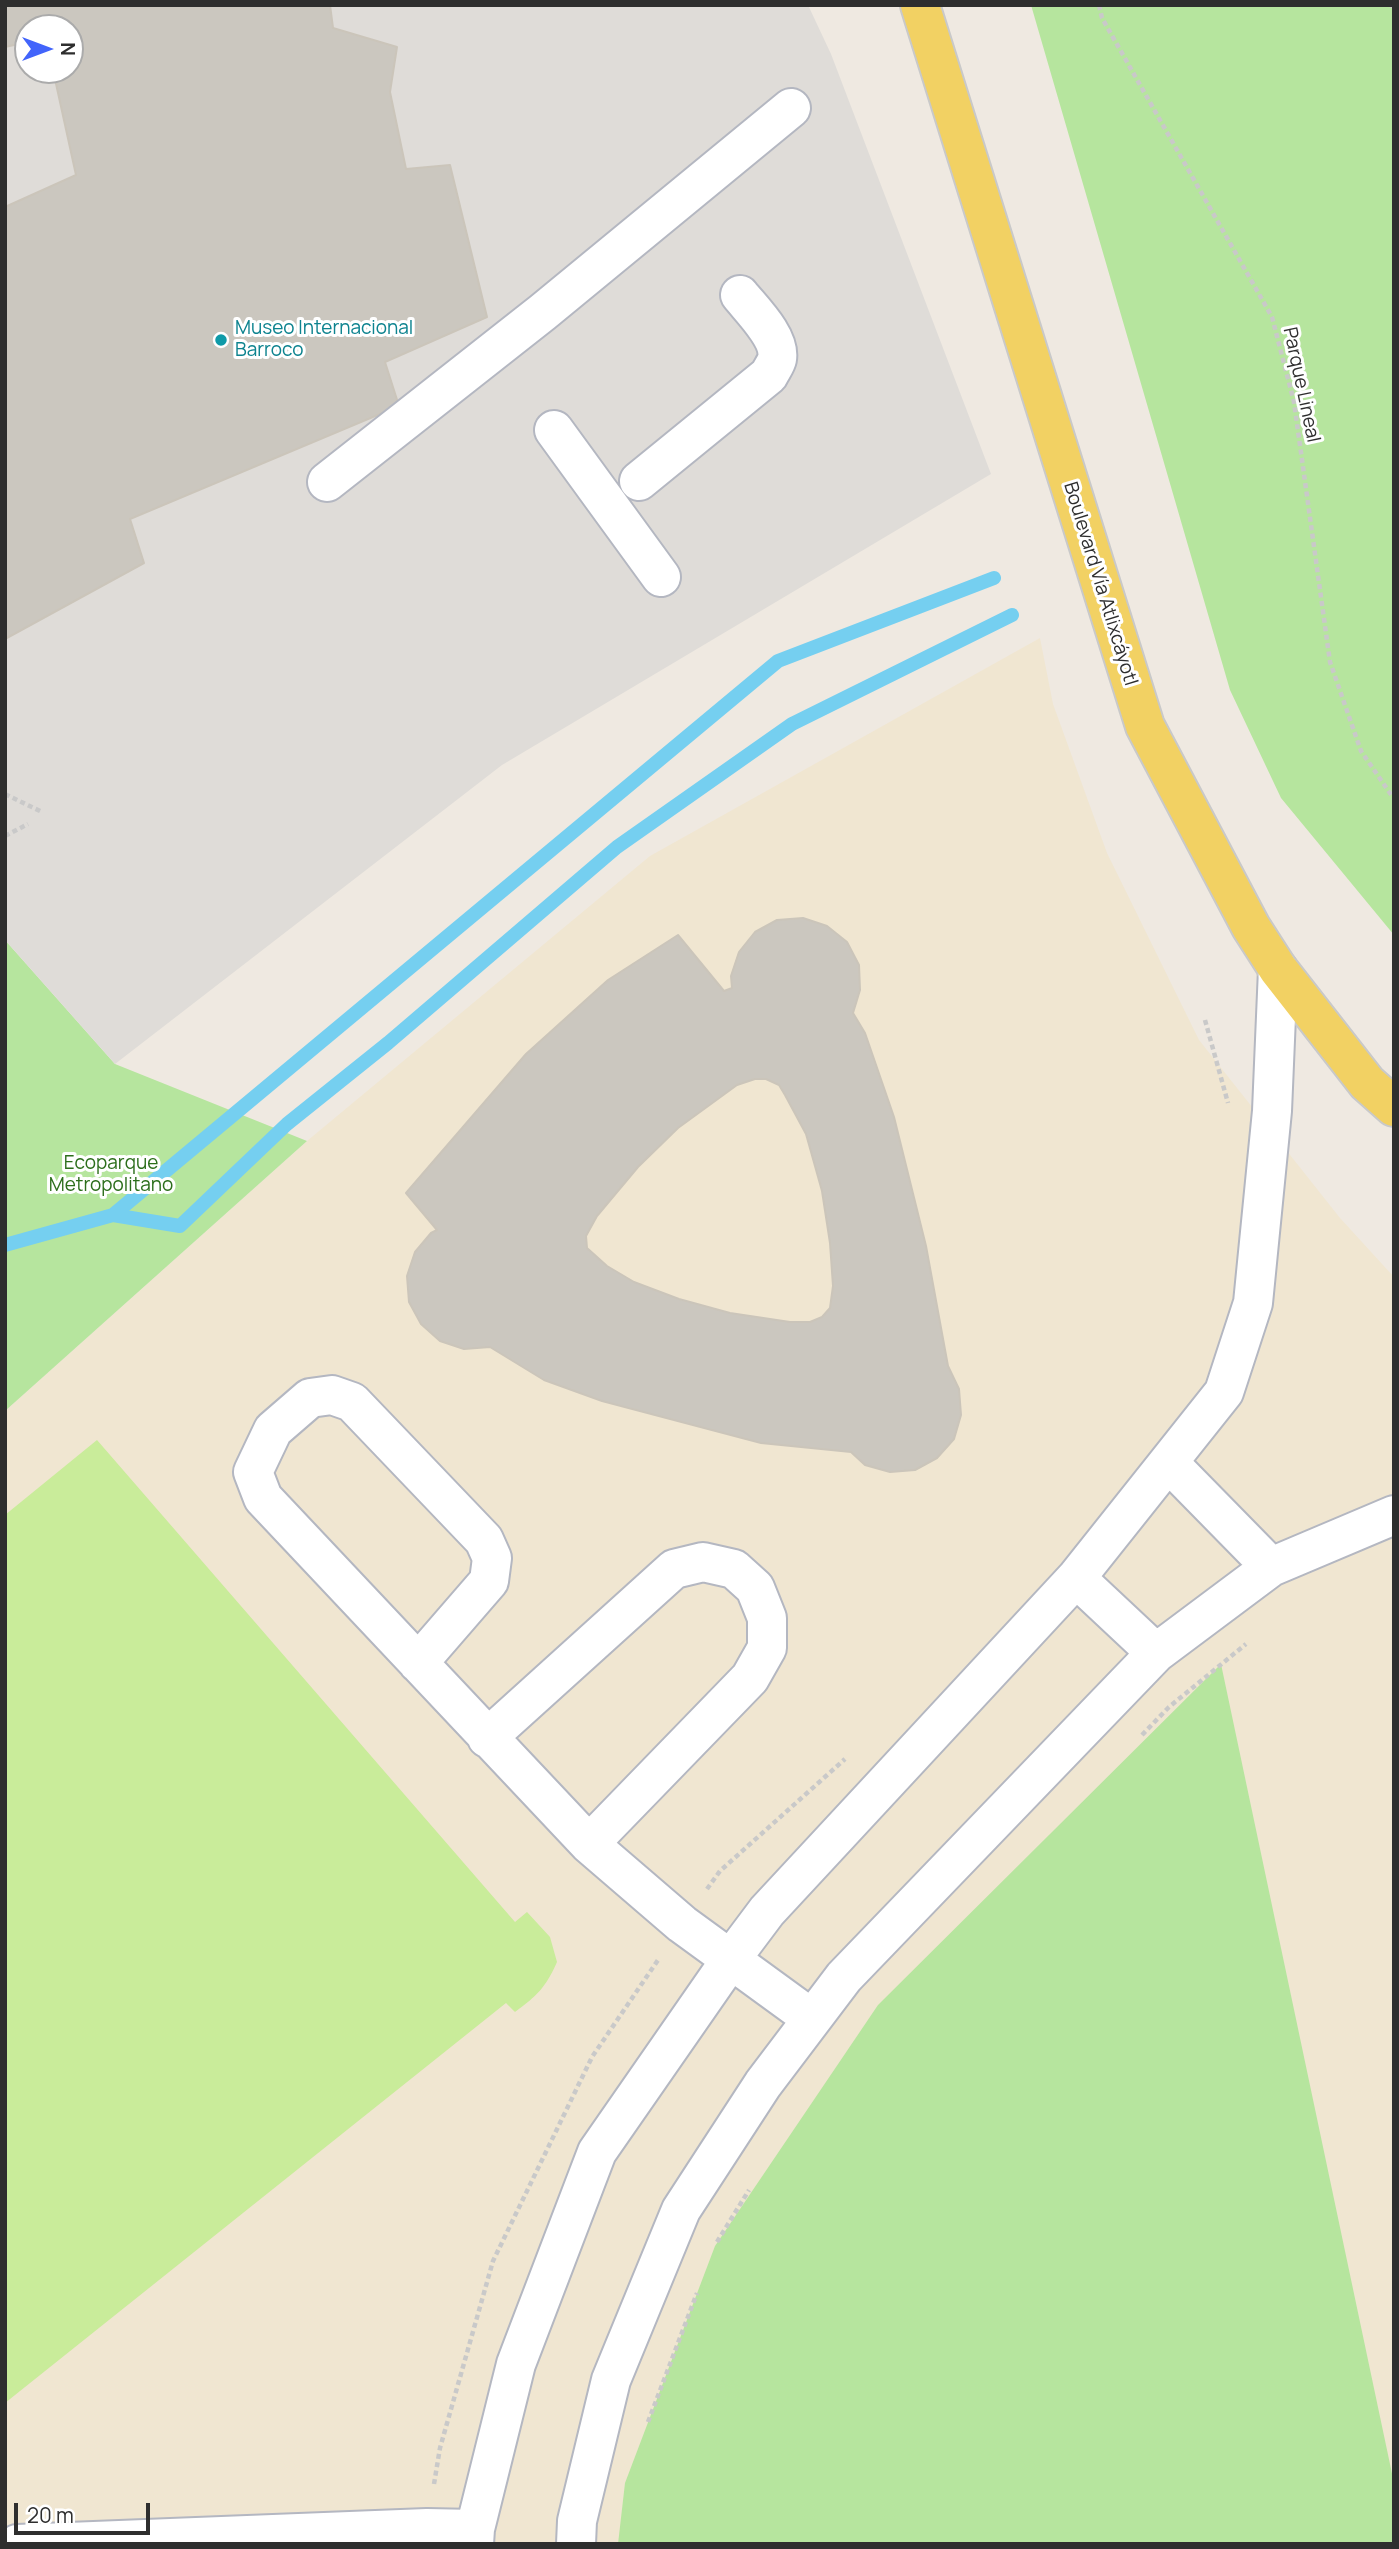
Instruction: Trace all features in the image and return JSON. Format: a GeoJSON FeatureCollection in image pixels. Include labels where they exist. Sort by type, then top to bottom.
{"type":"FeatureCollection","features":[{"type":"Feature","properties":{"kind":"main road","name":"Boulevard Vía Atlixcáyotl"},"geometry":{"type":"LineString","coordinates":[[920,5],[1145,726],[1251,927],[1278,969],[1367,1083],[1394,1107]]}},
{"type":"Feature","properties":{"kind":"lane"},"geometry":{"type":"LineString","coordinates":[[327,481],[543,312],[791,108]]}},
{"type":"Feature","properties":{"kind":"lane"},"geometry":{"type":"LineString","coordinates":[[639,481],[769,375],[777,360],[776,345],[762,320],[740,295]]}},
{"type":"Feature","properties":{"kind":"lane"},"geometry":{"type":"LineString","coordinates":[[554,430],[661,577]]}},
{"type":"Feature","properties":{"kind":"lane"},"geometry":{"type":"LineString","coordinates":[[17,2544],[427,2528],[474,2536],[516,2364],[597,2152],[731,1959],[767,1912],[1076,1578],[1224,1392],[1253,1303],[1272,1111],[1278,969]]}},
{"type":"Feature","properties":{"kind":"lane"},"geometry":{"type":"LineString","coordinates":[[418,1663],[489,1581],[492,1558],[484,1540],[352,1402],[332,1395],[310,1398],[273,1430],[253,1472],[263,1498],[487,1738],[589,1844],[682,1924],[811,2018]]}},
{"type":"Feature","properties":{"kind":"lane"},"geometry":{"type":"LineString","coordinates":[[1169,1463],[1271,1567]]}},
{"type":"Feature","properties":{"kind":"lane"},"geometry":{"type":"LineString","coordinates":[[576,2544],[577,2521],[611,2379],[681,2210],[763,2084],[811,2018],[854,1967],[1156,1653],[1271,1567],[1394,1516]]}},
{"type":"Feature","properties":{"kind":"lane"},"geometry":{"type":"LineString","coordinates":[[487,1738],[674,1569],[703,1562],[734,1569],[755,1588],[767,1618],[767,1648],[750,1678],[589,1844]]}},
{"type":"Feature","properties":{"kind":"lane"},"geometry":{"type":"LineString","coordinates":[[1076,1578],[1156,1653]]}},
{"type":"Feature","properties":{"kind":"path","name":"Parque Lineal"},"geometry":{"type":"LineString","coordinates":[[1099,5],[1102,18],[1272,317],[1294,402],[1330,662],[1361,751],[1394,799]]}},
{"type":"Feature","properties":{"kind":"path"},"geometry":{"type":"LineString","coordinates":[[5,794],[42,812]]}},
{"type":"Feature","properties":{"kind":"path"},"geometry":{"type":"LineString","coordinates":[[5,836],[28,824]]}},
{"type":"Feature","properties":{"kind":"path"},"geometry":{"type":"LineString","coordinates":[[1140,1736],[1169,1707],[1252,1638]]}},
{"type":"Feature","properties":{"kind":"path"},"geometry":{"type":"LineString","coordinates":[[715,2246],[756,2179]]}},
{"type":"Feature","properties":{"kind":"path"},"geometry":{"type":"LineString","coordinates":[[644,2434],[701,2284]]}},
{"type":"Feature","properties":{"kind":"shaded area"},"geometry":{"type":"Polygon","coordinates":[[[5,5],[808,5],[831,54],[991,474],[502,765],[115,1064],[5,940],[5,5]]]}},
{"type":"Feature","properties":{"kind":"shaded area"},"geometry":{"type":"Polygon","coordinates":[[[1040,638],[1053,704],[1107,853],[1199,1040],[1340,1218],[1394,1277],[1394,2544],[5,2544],[5,1411],[307,1141],[650,856],[1040,638]]]}},
{"type":"Feature","properties":{"kind":"green space"},"geometry":{"type":"Polygon","coordinates":[[[1031,5],[1394,5],[1394,935],[1281,798],[1230,690],[1031,5]]]}},
{"type":"Feature","properties":{"kind":"green space","name":"Ecoparque Metropolitano"},"geometry":{"type":"Polygon","coordinates":[[[5,940],[115,1064],[307,1141],[5,1411],[5,940]]]}},
{"type":"Feature","properties":{"kind":"green space"},"geometry":{"type":"Polygon","coordinates":[[[97,1440],[515,1922],[527,1912],[550,1937],[557,1962],[545,1985],[523,2006],[515,2012],[506,2003],[5,2403],[5,1515],[97,1440]]]}},
{"type":"Feature","properties":{"kind":"green space"},"geometry":{"type":"Polygon","coordinates":[[[1221,1664],[1394,2483],[1394,2544],[618,2544],[625,2483],[715,2246],[878,2005],[1221,1664]]]}},
{"type":"Feature","properties":{"kind":"building","name":"Museo Internacional Barroco"},"geometry":{"type":"Polygon","coordinates":[[[5,5],[330,5],[333,28],[397,47],[390,92],[406,169],[450,165],[487,317],[385,362],[399,406],[130,519],[144,563],[5,639],[5,207],[76,175],[56,84],[84,84],[84,14],[14,14],[14,45],[5,47],[5,5]]]}},
{"type":"Feature","properties":{"kind":"building"},"geometry":{"type":"Polygon","coordinates":[[[803,918],[827,926],[847,942],[859,965],[860,990],[853,1013],[865,1033],[894,1117],[926,1246],[948,1366],[959,1389],[961,1415],[954,1439],[937,1458],[915,1470],[890,1472],[865,1465],[851,1452],[761,1443],[602,1401],[544,1380],[490,1347],[464,1349],[440,1341],[421,1324],[409,1302],[407,1276],[415,1252],[431,1233],[437,1230],[406,1193],[526,1054],[608,980],[678,935],[724,991],[732,988],[731,976],[739,952],[755,932],[777,920],[803,918]],[[755,1079],[737,1085],[678,1128],[638,1167],[597,1216],[586,1236],[587,1248],[607,1266],[634,1282],[679,1299],[730,1313],[790,1322],[810,1322],[822,1317],[830,1308],[833,1286],[822,1191],[806,1134],[779,1085],[766,1079],[755,1079]]]}},
{"type":"Feature","properties":{"kind":"waterway"},"geometry":{"type":"LineString","coordinates":[[5,1245],[113,1215],[778,661],[994,578]]}},
{"type":"Feature","properties":{"kind":"waterway"},"geometry":{"type":"LineString","coordinates":[[113,1215],[180,1226],[287,1124],[388,1043],[617,847],[792,724],[1012,615]]}},
{"type":"Feature","properties":{"kind":"place","name":"Museo Internacional Barroco"},"geometry":{"type":"Point","coordinates":[221,340]}}]}
